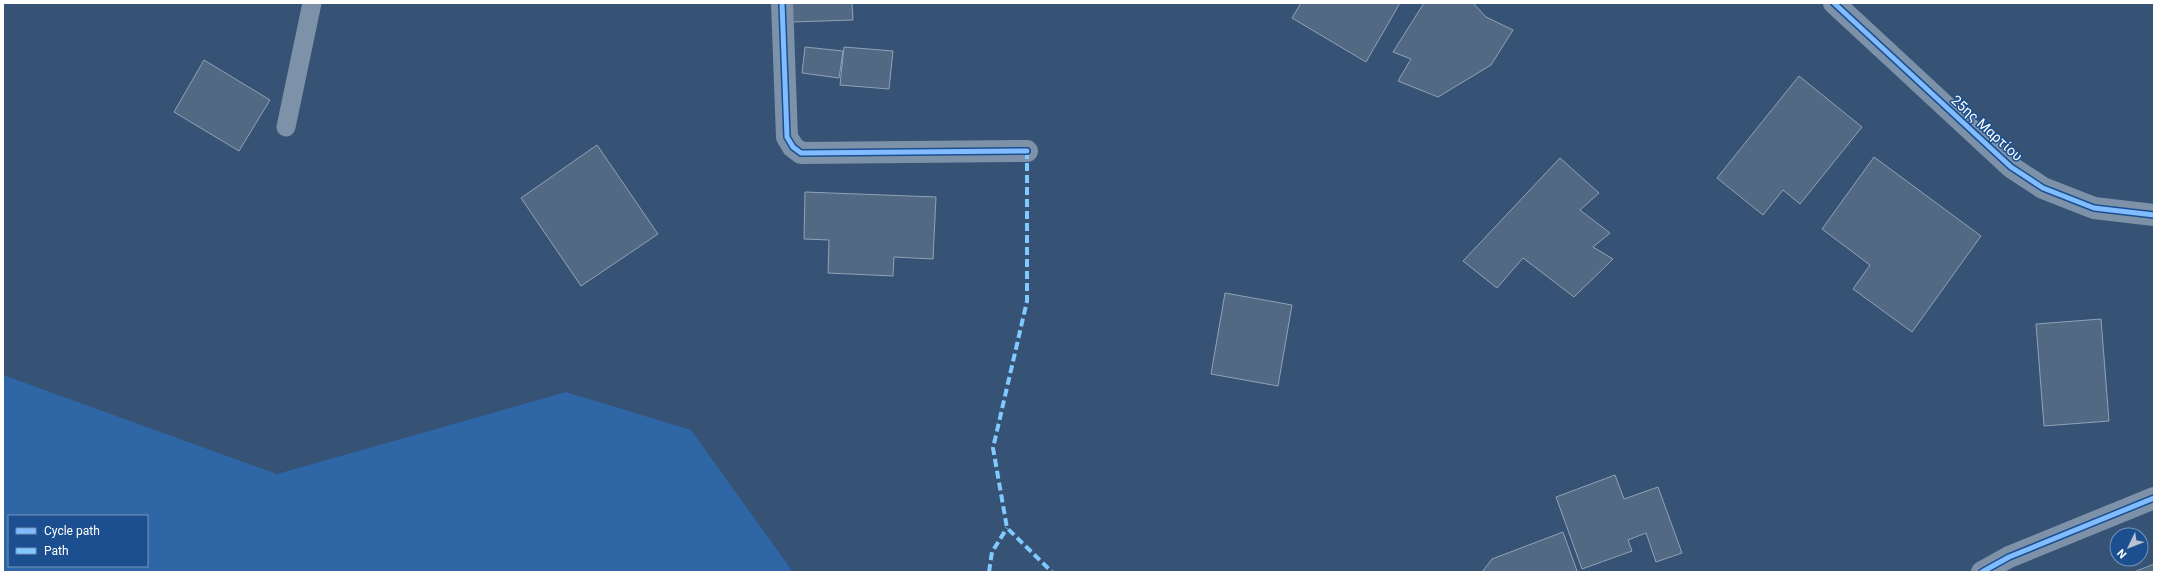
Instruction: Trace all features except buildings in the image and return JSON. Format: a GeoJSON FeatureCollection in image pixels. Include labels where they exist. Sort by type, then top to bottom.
{"type":"FeatureCollection","features":[{"type":"Feature","properties":{"kind":"street"},"geometry":{"type":"LineString","coordinates":[[782,3],[787,137],[793,147],[801,153],[1027,151]]}},
{"type":"Feature","properties":{"kind":"street","name":"25ης Μαρτίου"},"geometry":{"type":"LineString","coordinates":[[1834,3],[2010,167],[2043,188],[2094,208],[2154,215]]}},
{"type":"Feature","properties":{"kind":"street"},"geometry":{"type":"LineString","coordinates":[[1982,572],[2009,557],[2154,498]]}},
{"type":"Feature","properties":{"kind":"lane"},"geometry":{"type":"LineString","coordinates":[[286,127],[312,3]]}},
{"type":"Feature","properties":{"kind":"shaded area"},"geometry":{"type":"Polygon","coordinates":[[[3,375],[277,474],[566,392],[691,430],[793,572],[3,572],[3,375]]]}},
{"type":"Feature","properties":{"kind":"marked path"},"geometry":{"type":"LineString","coordinates":[[1027,151],[1027,301],[993,448],[1007,528],[1052,572]]}},
{"type":"Feature","properties":{"kind":"marked path"},"geometry":{"type":"LineString","coordinates":[[989,572],[992,552],[1007,528]]}},
{"type":"Feature","properties":{"kind":"cycle path"},"geometry":{"type":"LineString","coordinates":[[782,3],[787,137],[793,147],[801,153],[1027,151]]}},
{"type":"Feature","properties":{"kind":"cycle path"},"geometry":{"type":"LineString","coordinates":[[1834,3],[2011,167],[2043,188],[2094,208],[2154,215]]}},
{"type":"Feature","properties":{"kind":"cycle path"},"geometry":{"type":"LineString","coordinates":[[1982,572],[2009,557],[2154,498]]}}]}
